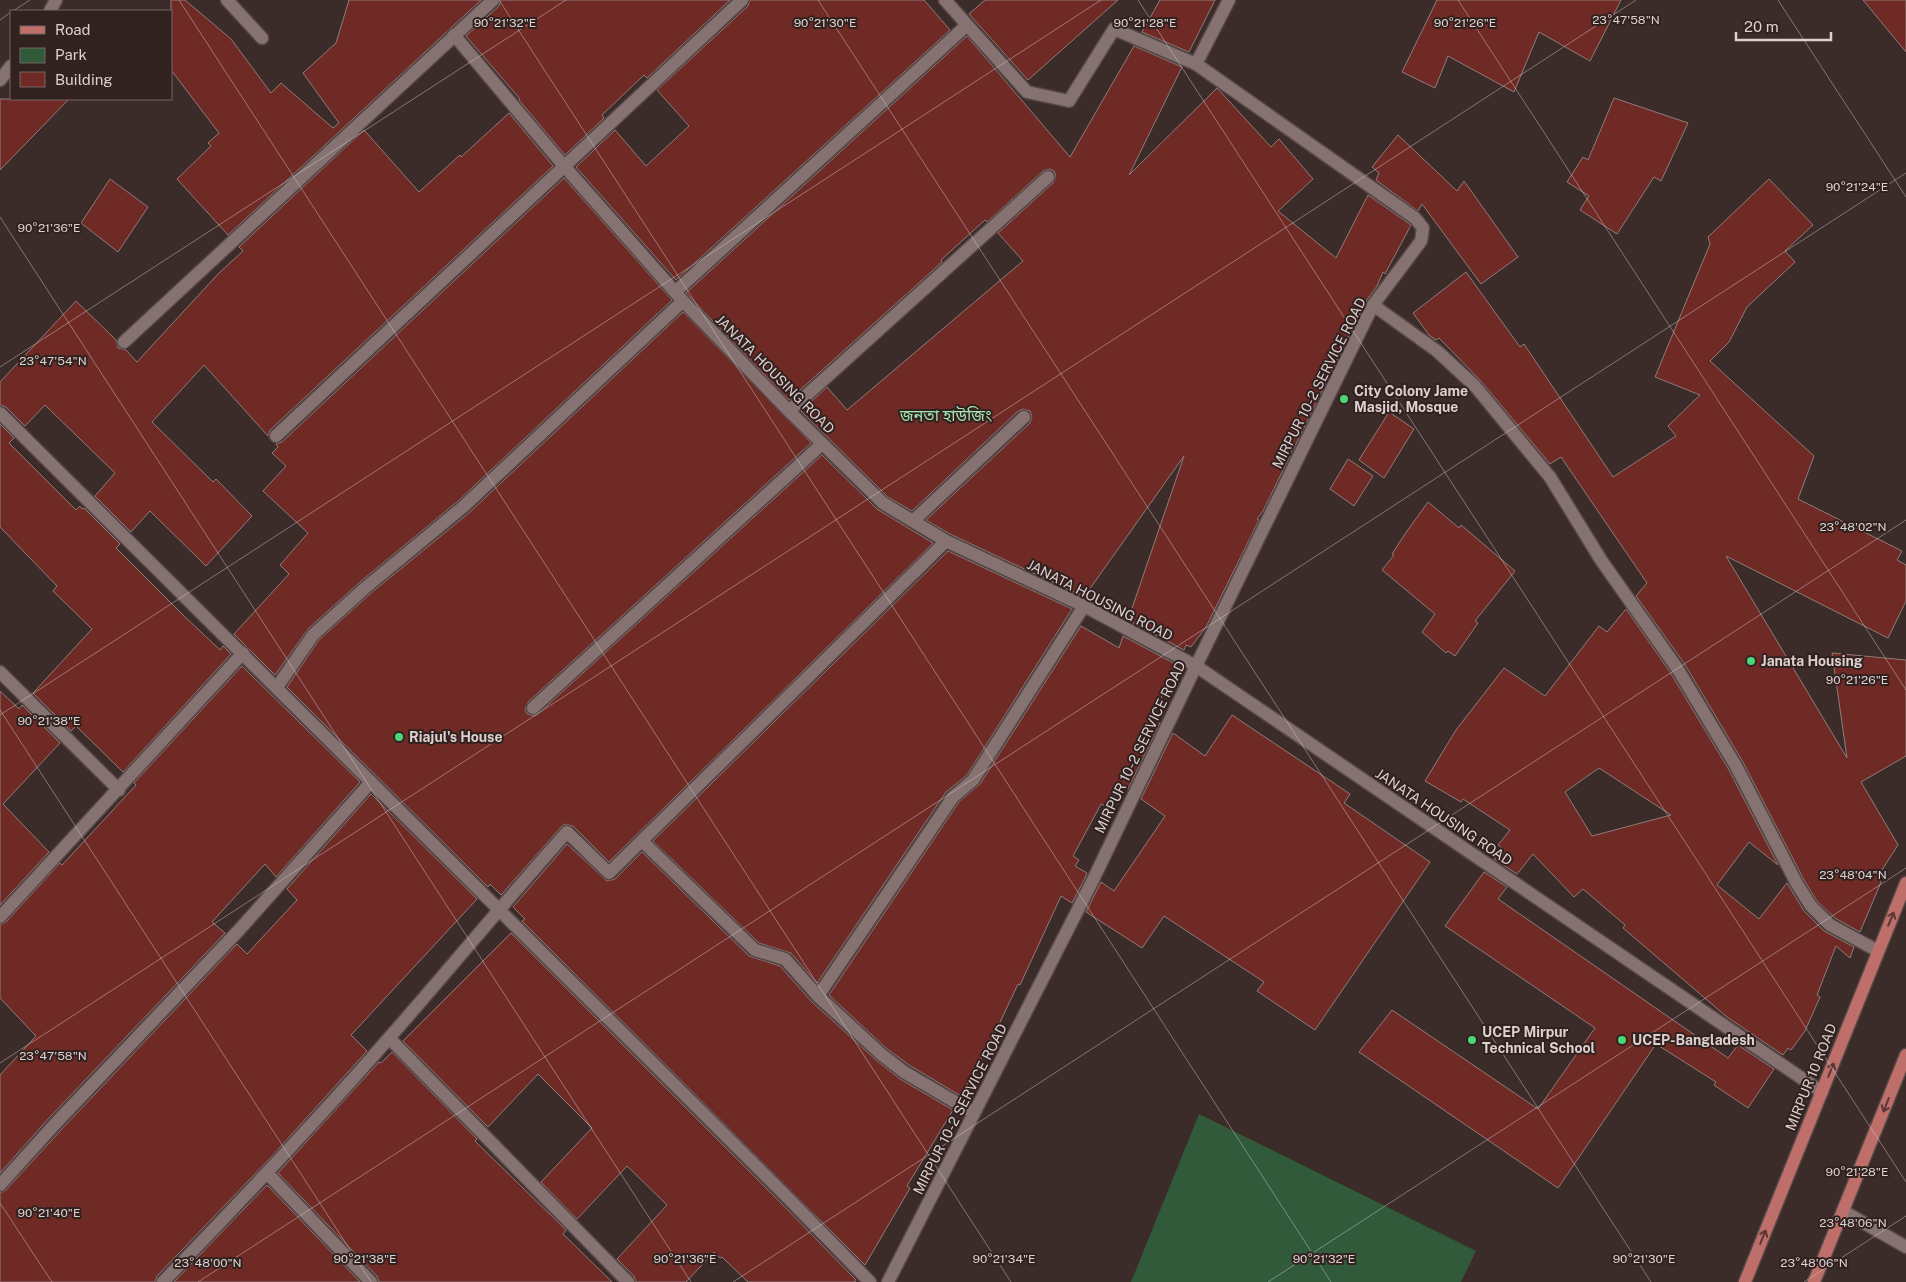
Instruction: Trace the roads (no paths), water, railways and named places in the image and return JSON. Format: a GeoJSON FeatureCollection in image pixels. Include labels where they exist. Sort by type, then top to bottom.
{"type":"FeatureCollection","features":[{"type":"Feature","properties":{"kind":"main road","name":"MIRPUR 10 ROAD"},"geometry":{"type":"LineString","coordinates":[[1745,1282],[1906,884]]}},
{"type":"Feature","properties":{"kind":"main road"},"geometry":{"type":"LineString","coordinates":[[1814,1282],[1906,1055]]}},
{"type":"Feature","properties":{"kind":"street"},"geometry":{"type":"LineString","coordinates":[[227,0],[262,38]]}},
{"type":"Feature","properties":{"kind":"street"},"geometry":{"type":"LineString","coordinates":[[124,342],[493,0]]}},
{"type":"Feature","properties":{"kind":"street"},"geometry":{"type":"LineString","coordinates":[[276,436],[742,0]]}},
{"type":"Feature","properties":{"kind":"street"},"geometry":{"type":"LineString","coordinates":[[945,0],[1027,92],[1069,102],[1114,29],[1196,64],[1229,0]]}},
{"type":"Feature","properties":{"kind":"street"},"geometry":{"type":"LineString","coordinates":[[277,687],[313,635],[365,588],[462,507],[679,296],[967,25]]}},
{"type":"Feature","properties":{"kind":"street","name":"JANATA HOUSING ROAD"},"geometry":{"type":"LineString","coordinates":[[454,35],[564,166],[679,296],[789,411],[883,503],[946,541],[1084,606],[1196,666],[1822,1092]]}},
{"type":"Feature","properties":{"kind":"street","name":"MIRPUR 10-2 SERVICE ROAD"},"geometry":{"type":"LineString","coordinates":[[888,1282],[1091,884],[1373,305],[1420,241],[1423,228],[1415,218],[1196,64]]}},
{"type":"Feature","properties":{"kind":"street"},"geometry":{"type":"LineString","coordinates":[[0,80],[10,67]]}},
{"type":"Feature","properties":{"kind":"street"},"geometry":{"type":"LineString","coordinates":[[789,411],[1048,177]]}},
{"type":"Feature","properties":{"kind":"street"},"geometry":{"type":"LineString","coordinates":[[1373,305],[1437,351],[1475,386],[1550,477],[1601,560],[1682,676],[1736,766],[1797,884],[1811,906],[1830,925],[1878,951]]}},
{"type":"Feature","properties":{"kind":"street"},"geometry":{"type":"LineString","coordinates":[[0,413],[277,687],[870,1282]]}},
{"type":"Feature","properties":{"kind":"street"},"geometry":{"type":"LineString","coordinates":[[914,521],[1024,417]]}},
{"type":"Feature","properties":{"kind":"street"},"geometry":{"type":"LineString","coordinates":[[533,708],[822,444]]}},
{"type":"Feature","properties":{"kind":"street"},"geometry":{"type":"LineString","coordinates":[[163,1282],[268,1173],[389,1038],[498,909],[567,832],[609,873],[946,541]]}},
{"type":"Feature","properties":{"kind":"street"},"geometry":{"type":"LineString","coordinates":[[818,996],[953,797],[973,780],[1084,606]]}},
{"type":"Feature","properties":{"kind":"street"},"geometry":{"type":"LineString","coordinates":[[0,918],[243,654]]}},
{"type":"Feature","properties":{"kind":"street"},"geometry":{"type":"LineString","coordinates":[[0,672],[119,790]]}},
{"type":"Feature","properties":{"kind":"street"},"geometry":{"type":"LineString","coordinates":[[0,1186],[55,1124],[240,929],[370,782]]}},
{"type":"Feature","properties":{"kind":"street"},"geometry":{"type":"LineString","coordinates":[[642,841],[755,950],[785,959],[818,996],[870,1044],[904,1072],[974,1113]]}},
{"type":"Feature","properties":{"kind":"street"},"geometry":{"type":"LineString","coordinates":[[389,1038],[628,1282]]}},
{"type":"Feature","properties":{"kind":"street"},"geometry":{"type":"LineString","coordinates":[[268,1173],[371,1282]]}},
{"type":"Feature","properties":{"kind":"street"},"geometry":{"type":"LineString","coordinates":[[1843,1211],[1906,1247]]}},
{"type":"Feature","properties":{"kind":"place","name":"City Colony Jame Masjid, Mosque"},"geometry":{"type":"Point","coordinates":[1344,399]}},
{"type":"Feature","properties":{"kind":"place","name":"Janata Housing"},"geometry":{"type":"Point","coordinates":[1751,661]}},
{"type":"Feature","properties":{"kind":"place","name":"Riajul's House"},"geometry":{"type":"Point","coordinates":[399,737]}},
{"type":"Feature","properties":{"kind":"place","name":"UCEP Mirpur Technical School"},"geometry":{"type":"Point","coordinates":[1472,1040]}},
{"type":"Feature","properties":{"kind":"place","name":"UCEP-Bangladesh"},"geometry":{"type":"Point","coordinates":[1622,1040]}},
{"type":"Feature","properties":{"kind":"district","name":"জনতা হাউজিং"},"geometry":{"type":"Point","coordinates":[946,415]}}]}
